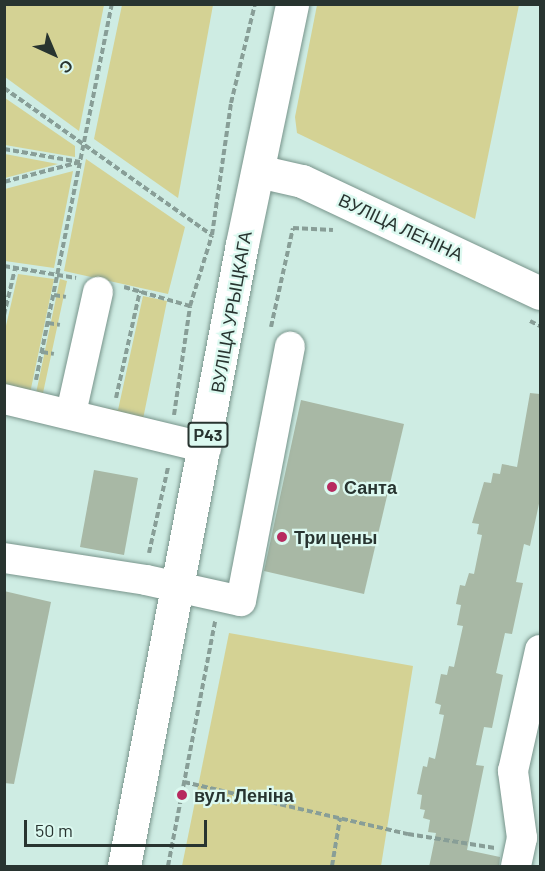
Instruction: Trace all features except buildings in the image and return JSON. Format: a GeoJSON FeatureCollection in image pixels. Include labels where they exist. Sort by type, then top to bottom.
{"type":"FeatureCollection","features":[{"type":"Feature","properties":{"kind":"main road","name":"ВУЛІЦА УРЫЦКАГА"},"geometry":{"type":"LineString","coordinates":[[124,867],[292,4]]}},
{"type":"Feature","properties":{"kind":"main road","name":"ВУЛІЦА ЛЕНІНА"},"geometry":{"type":"LineString","coordinates":[[258,171],[302,181],[540,293]]}},
{"type":"Feature","properties":{"kind":"lane"},"geometry":{"type":"LineString","coordinates":[[71,413],[98,292]]}},
{"type":"Feature","properties":{"kind":"lane"},"geometry":{"type":"LineString","coordinates":[[4,558],[146,580],[241,601],[290,347]]}},
{"type":"Feature","properties":{"kind":"lane"},"geometry":{"type":"LineString","coordinates":[[18,402],[71,413],[206,448]]}},
{"type":"Feature","properties":{"kind":"lane"},"geometry":{"type":"LineString","coordinates":[[525,849],[513,771],[540,650]]}},
{"type":"Feature","properties":{"kind":"path"},"geometry":{"type":"LineString","coordinates":[[18,402],[42,352],[112,4]]}},
{"type":"Feature","properties":{"kind":"path"},"geometry":{"type":"LineString","coordinates":[[146,580],[174,440],[190,306],[212,235],[231,103],[255,4]]}},
{"type":"Feature","properties":{"kind":"path"},"geometry":{"type":"LineString","coordinates":[[4,88],[212,235]]}},
{"type":"Feature","properties":{"kind":"path"},"geometry":{"type":"LineString","coordinates":[[4,149],[80,162]]}},
{"type":"Feature","properties":{"kind":"path"},"geometry":{"type":"LineString","coordinates":[[4,182],[80,162]]}},
{"type":"Feature","properties":{"kind":"path"},"geometry":{"type":"LineString","coordinates":[[4,266],[15,268],[4,315]]}},
{"type":"Feature","properties":{"kind":"path"},"geometry":{"type":"LineString","coordinates":[[54,295],[66,297]]}},
{"type":"Feature","properties":{"kind":"path"},"geometry":{"type":"LineString","coordinates":[[48,323],[60,325]]}},
{"type":"Feature","properties":{"kind":"path"},"geometry":{"type":"LineString","coordinates":[[42,352],[54,354]]}},
{"type":"Feature","properties":{"kind":"path"},"geometry":{"type":"LineString","coordinates":[[184,782],[408,834],[525,849]]}},
{"type":"Feature","properties":{"kind":"path"},"geometry":{"type":"LineString","coordinates":[[332,867],[340,818]]}},
{"type":"Feature","properties":{"kind":"shaded area"},"geometry":{"type":"Polygon","coordinates":[[[5,4],[104,5],[79,131],[5,77],[5,4]]]}},
{"type":"Feature","properties":{"kind":"shaded area"},"geometry":{"type":"Polygon","coordinates":[[[122,5],[213,5],[178,198],[94,139],[122,5]]]}},
{"type":"Feature","properties":{"kind":"shaded area"},"geometry":{"type":"Polygon","coordinates":[[[317,5],[519,5],[475,219],[297,133],[295,117],[317,5]]]}},
{"type":"Feature","properties":{"kind":"shaded area"},"geometry":{"type":"Polygon","coordinates":[[[5,98],[75,146],[75,157],[5,145],[5,98]]]}},
{"type":"Feature","properties":{"kind":"shaded area"},"geometry":{"type":"Polygon","coordinates":[[[5,154],[58,164],[5,178],[5,154]]]}},
{"type":"Feature","properties":{"kind":"shaded area"},"geometry":{"type":"Polygon","coordinates":[[[86,159],[185,227],[168,294],[64,271],[86,159]]]}},
{"type":"Feature","properties":{"kind":"shaded area"},"geometry":{"type":"Polygon","coordinates":[[[73,171],[54,268],[5,261],[5,189],[73,171]]]}},
{"type":"Feature","properties":{"kind":"shaded area"},"geometry":{"type":"Polygon","coordinates":[[[18,274],[54,279],[29,398],[5,393],[5,330],[18,274]]]}},
{"type":"Feature","properties":{"kind":"shaded area"},"geometry":{"type":"Polygon","coordinates":[[[60,279],[67,281],[43,393],[35,398],[60,279]]]}},
{"type":"Feature","properties":{"kind":"shaded area"},"geometry":{"type":"Polygon","coordinates":[[[143,296],[167,301],[143,419],[86,405],[118,410],[143,296]]]}},
{"type":"Feature","properties":{"kind":"shaded area"},"geometry":{"type":"Polygon","coordinates":[[[229,633],[413,666],[381,866],[182,866],[229,633]]]}},
{"type":"Feature","properties":{"kind":"place","name":"Санта"},"geometry":{"type":"Point","coordinates":[332,487]}},
{"type":"Feature","properties":{"kind":"place","name":"Три цены"},"geometry":{"type":"Point","coordinates":[282,537]}},
{"type":"Feature","properties":{"kind":"place","name":"вул. Леніна"},"geometry":{"type":"Point","coordinates":[182,795]}}]}
